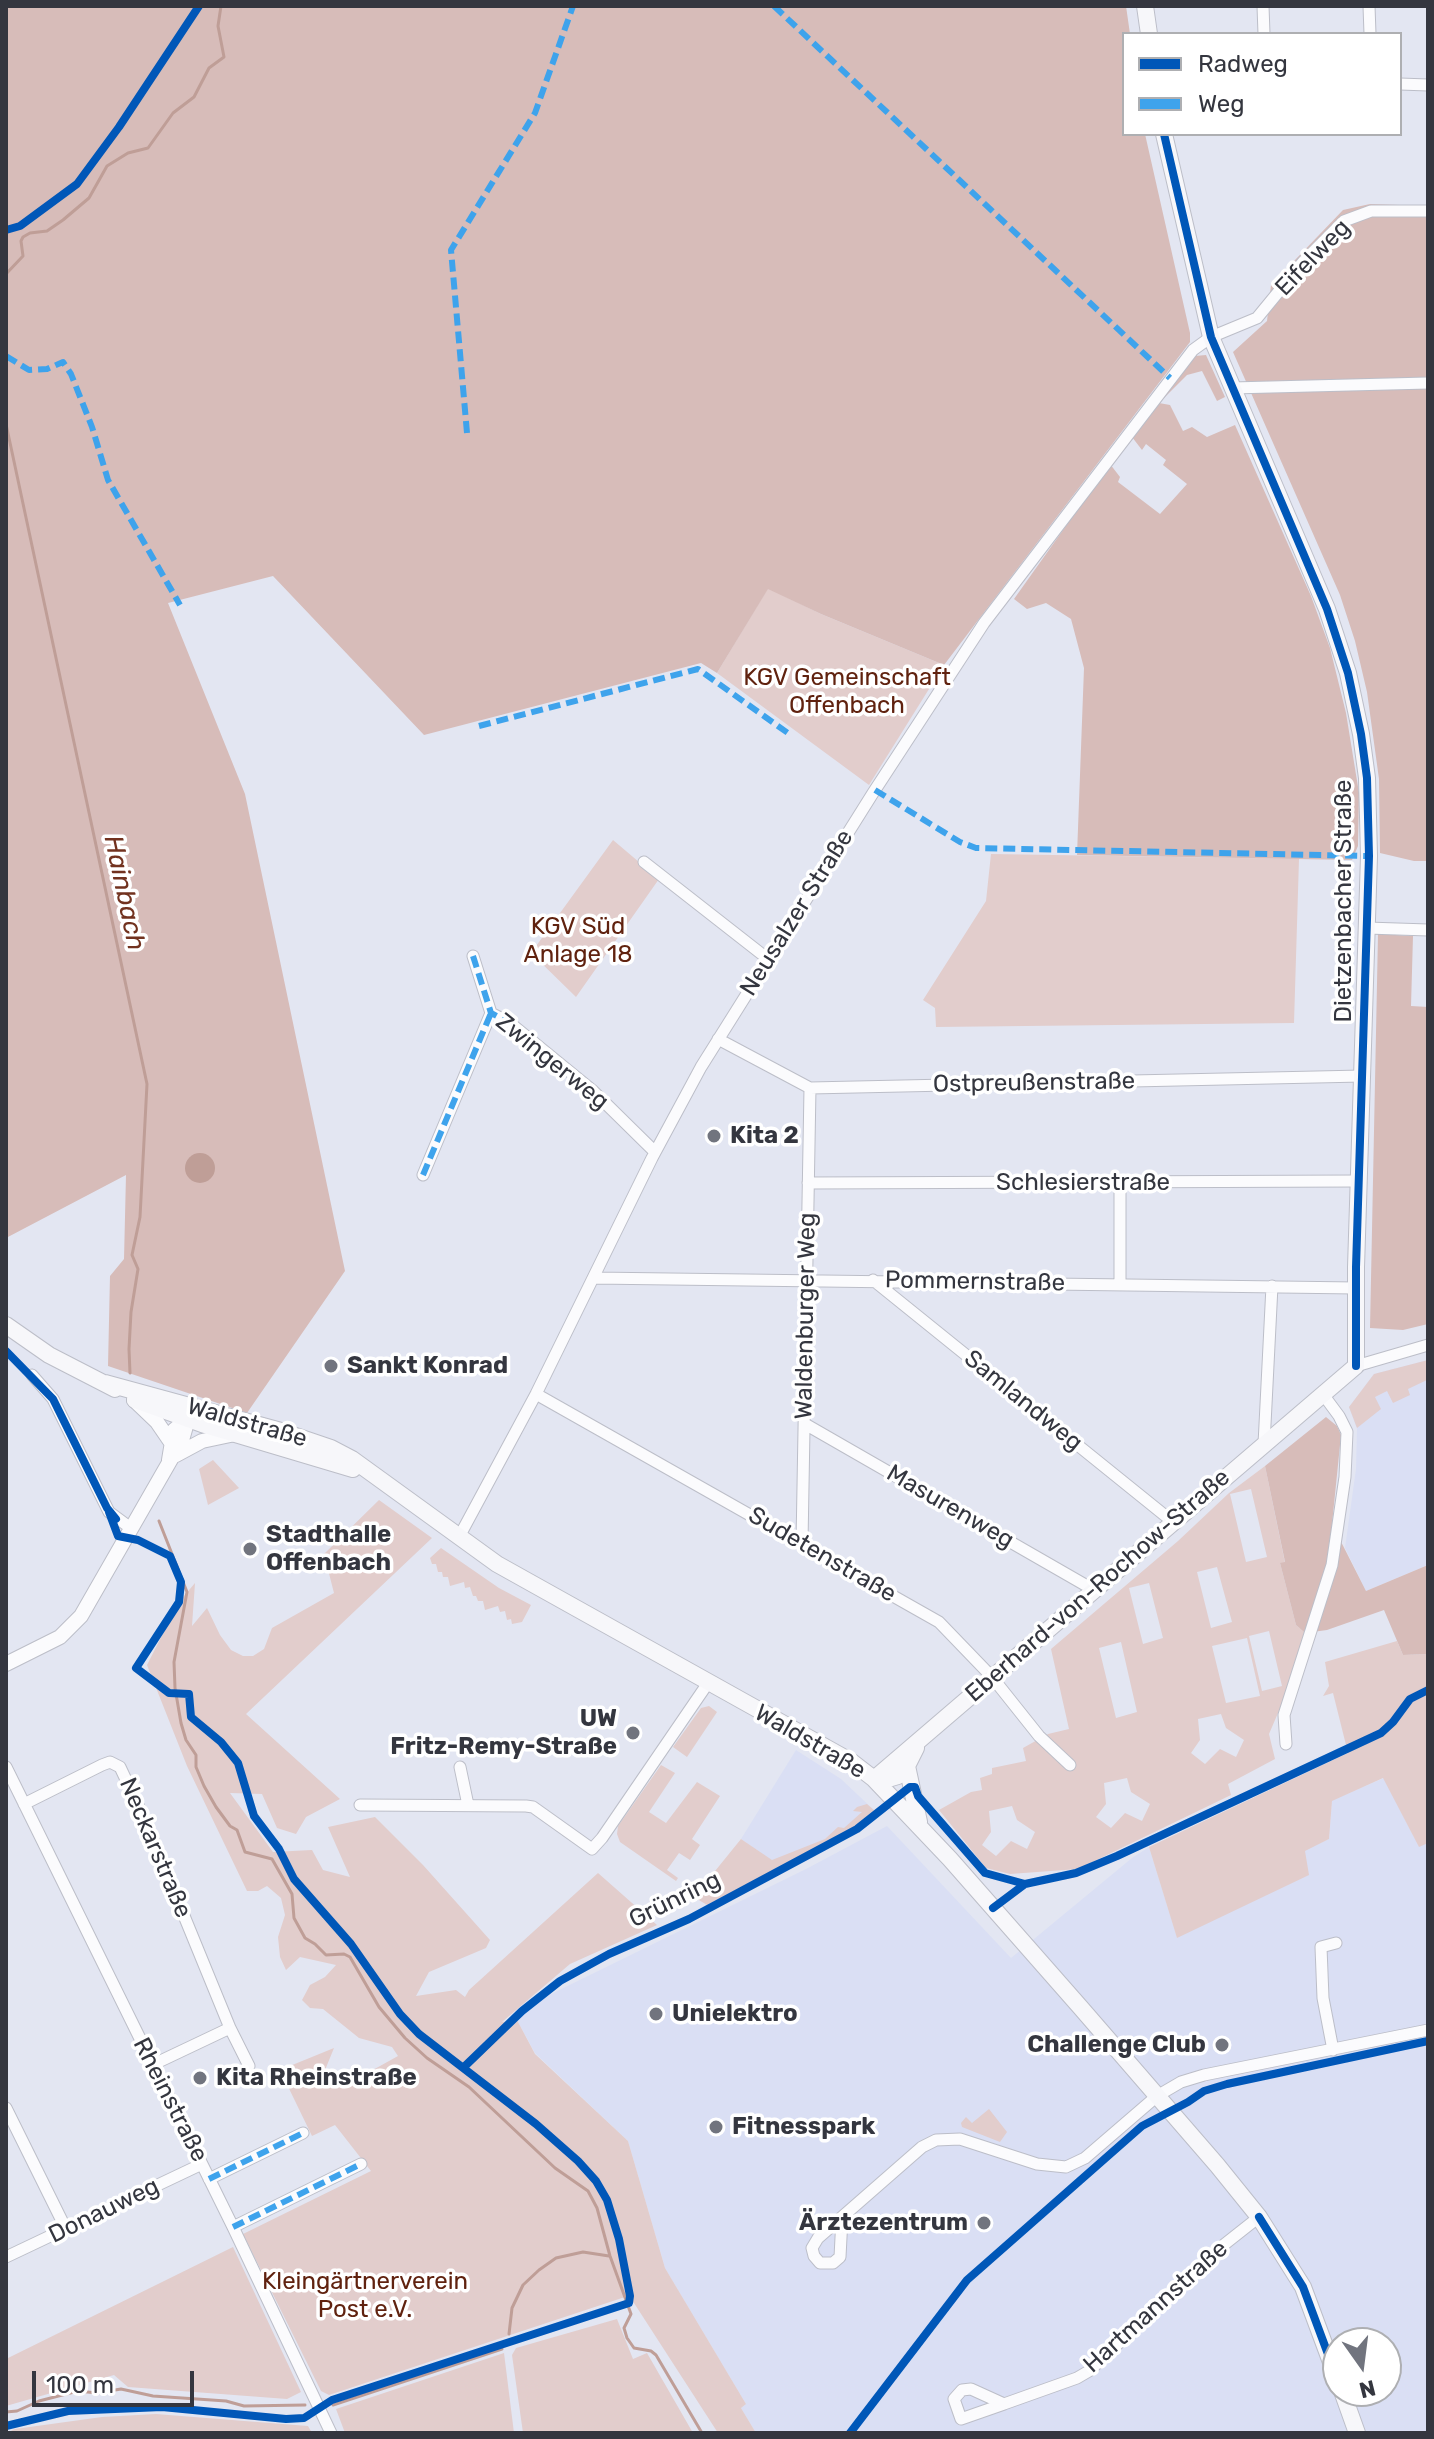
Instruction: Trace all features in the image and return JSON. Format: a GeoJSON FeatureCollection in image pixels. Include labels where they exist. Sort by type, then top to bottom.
{"type":"FeatureCollection","features":[{"type":"Feature","properties":{"kind":"main road"},"geometry":{"type":"LineString","coordinates":[[1145,6],[1149,32]]}},
{"type":"Feature","properties":{"kind":"main road","name":"Dietzenbacher Straße"},"geometry":{"type":"LineString","coordinates":[[1164,136],[1211,337],[1320,590],[1348,673],[1361,734],[1367,778],[1369,833],[1358,1181],[1356,1366]]}},
{"type":"Feature","properties":{"kind":"main road","name":"Waldstraße"},"geometry":{"type":"LineString","coordinates":[[6,1325],[49,1355],[134,1400],[183,1411],[206,1412],[331,1448],[352,1459],[505,1568],[852,1762],[874,1779],[920,1827],[1259,2217],[1303,2287],[1322,2338]]}},
{"type":"Feature","properties":{"kind":"main road","name":"Eberhard-von-Rochow-Straße"},"geometry":{"type":"LineString","coordinates":[[874,1779],[1356,1366]]}},
{"type":"Feature","properties":{"kind":"main road","name":"Waldstraße"},"geometry":{"type":"LineString","coordinates":[[105,1383],[238,1434],[322,1458],[380,1481]]}},
{"type":"Feature","properties":{"kind":"main road"},"geometry":{"type":"LineString","coordinates":[[874,1779],[892,1778],[907,1766],[921,1739]]}},
{"type":"Feature","properties":{"kind":"main road"},"geometry":{"type":"LineString","coordinates":[[907,1766],[920,1827]]}},
{"type":"Feature","properties":{"kind":"main road"},"geometry":{"type":"LineString","coordinates":[[1348,2407],[1357,2433]]}},
{"type":"Feature","properties":{"kind":"street"},"geometry":{"type":"LineString","coordinates":[[1263,6],[1264,32]]}},
{"type":"Feature","properties":{"kind":"street"},"geometry":{"type":"LineString","coordinates":[[1369,6],[1370,32]]}},
{"type":"Feature","properties":{"kind":"street"},"geometry":{"type":"LineString","coordinates":[[1402,84],[1428,85]]}},
{"type":"Feature","properties":{"kind":"street","name":"Eifelweg"},"geometry":{"type":"LineString","coordinates":[[1211,337],[1257,318],[1303,262],[1344,221],[1371,211],[1428,211]]}},
{"type":"Feature","properties":{"kind":"street","name":"Neusalzer Straße"},"geometry":{"type":"LineString","coordinates":[[459,1537],[536,1394],[655,1152],[718,1039],[768,959],[984,623],[1183,361],[1211,337]]}},
{"type":"Feature","properties":{"kind":"street"},"geometry":{"type":"LineString","coordinates":[[1232,388],[1428,383]]}},
{"type":"Feature","properties":{"kind":"street"},"geometry":{"type":"LineString","coordinates":[[644,862],[768,959]]}},
{"type":"Feature","properties":{"kind":"street"},"geometry":{"type":"LineString","coordinates":[[1367,928],[1428,930]]}},
{"type":"Feature","properties":{"kind":"street","name":"Zwingerweg"},"geometry":{"type":"LineString","coordinates":[[473,956],[491,1013],[510,1023],[592,1090],[655,1152]]}},
{"type":"Feature","properties":{"kind":"street"},"geometry":{"type":"LineString","coordinates":[[423,1175],[491,1013]]}},
{"type":"Feature","properties":{"kind":"street","name":"Ostpreußenstraße"},"geometry":{"type":"LineString","coordinates":[[718,1039],[810,1088],[1362,1076]]}},
{"type":"Feature","properties":{"kind":"street","name":"Waldenburger Weg"},"geometry":{"type":"LineString","coordinates":[[802,1543],[810,1088]]}},
{"type":"Feature","properties":{"kind":"street","name":"Schlesierstraße"},"geometry":{"type":"LineString","coordinates":[[808,1183],[1358,1181]]}},
{"type":"Feature","properties":{"kind":"street"},"geometry":{"type":"LineString","coordinates":[[1120,1183],[1120,1283]]}},
{"type":"Feature","properties":{"kind":"street","name":"Pommernstraße"},"geometry":{"type":"LineString","coordinates":[[594,1278],[1356,1288]]}},
{"type":"Feature","properties":{"kind":"street","name":"Samlandweg"},"geometry":{"type":"LineString","coordinates":[[873,1280],[1173,1522]]}},
{"type":"Feature","properties":{"kind":"street"},"geometry":{"type":"LineString","coordinates":[[1264,1444],[1272,1286]]}},
{"type":"Feature","properties":{"kind":"street","name":"Eberhard-von-Rochow-Straße"},"geometry":{"type":"LineString","coordinates":[[1356,1366],[1428,1345]]}},
{"type":"Feature","properties":{"kind":"street"},"geometry":{"type":"LineString","coordinates":[[32,1375],[53,1399],[109,1512],[132,1529]]}},
{"type":"Feature","properties":{"kind":"street"},"geometry":{"type":"LineString","coordinates":[[1286,1744],[1284,1715],[1332,1565],[1345,1477],[1347,1432],[1322,1393]]}},
{"type":"Feature","properties":{"kind":"street","name":"Sudetenstraße"},"geometry":{"type":"LineString","coordinates":[[536,1394],[939,1622],[992,1677],[1039,1736],[1070,1765]]}},
{"type":"Feature","properties":{"kind":"street"},"geometry":{"type":"LineString","coordinates":[[134,1400],[157,1422],[170,1441]]}},
{"type":"Feature","properties":{"kind":"street"},"geometry":{"type":"LineString","coordinates":[[169,1460],[170,1441],[183,1411]]}},
{"type":"Feature","properties":{"kind":"street"},"geometry":{"type":"LineString","coordinates":[[6,1664],[60,1637],[73,1626],[182,1440],[183,1411]]}},
{"type":"Feature","properties":{"kind":"street","name":"Masurenweg"},"geometry":{"type":"LineString","coordinates":[[805,1424],[1094,1590]]}},
{"type":"Feature","properties":{"kind":"street"},"geometry":{"type":"LineString","coordinates":[[169,1460],[202,1441],[238,1434]]}},
{"type":"Feature","properties":{"kind":"street"},"geometry":{"type":"LineString","coordinates":[[360,1805],[533,1807],[592,1849],[708,1683]]}},
{"type":"Feature","properties":{"kind":"street","name":"Neckarstraße"},"geometry":{"type":"LineString","coordinates":[[24,1804],[102,1765],[110,1762],[120,1767],[249,2066]]}},
{"type":"Feature","properties":{"kind":"street","name":"Rheinstraße"},"geometry":{"type":"LineString","coordinates":[[6,1767],[331,2433]]}},
{"type":"Feature","properties":{"kind":"street"},"geometry":{"type":"LineString","coordinates":[[460,1767],[468,1805]]}},
{"type":"Feature","properties":{"kind":"street"},"geometry":{"type":"LineString","coordinates":[[1333,2050],[1323,1998],[1321,1947],[1336,1943]]}},
{"type":"Feature","properties":{"kind":"street"},"geometry":{"type":"LineString","coordinates":[[152,2065],[230,2028]]}},
{"type":"Feature","properties":{"kind":"street"},"geometry":{"type":"LineString","coordinates":[[842,2218],[922,2147],[936,2140],[960,2139],[1037,2164],[1066,2167],[1085,2158],[1157,2096],[1181,2082],[1428,2030]]}},
{"type":"Feature","properties":{"kind":"street"},"geometry":{"type":"LineString","coordinates":[[6,2108],[66,2229]]}},
{"type":"Feature","properties":{"kind":"street"},"geometry":{"type":"LineString","coordinates":[[209,2179],[303,2133]]}},
{"type":"Feature","properties":{"kind":"street","name":"Donauweg"},"geometry":{"type":"LineString","coordinates":[[6,2257],[202,2164]]}},
{"type":"Feature","properties":{"kind":"street"},"geometry":{"type":"LineString","coordinates":[[233,2227],[361,2164]]}},
{"type":"Feature","properties":{"kind":"street","name":"Hartmannstraße"},"geometry":{"type":"LineString","coordinates":[[1004,2404],[1089,2371],[1221,2247],[1259,2217]]}},
{"type":"Feature","properties":{"kind":"shaded area"},"geometry":{"type":"Polygon","coordinates":[[[6,6],[1126,6],[1130,32],[1122,32],[1122,136],[1145,136],[1190,342],[944,665],[768,589],[717,673],[701,663],[424,735],[273,576],[168,603],[245,794],[345,1271],[247,1413],[108,1366],[110,1276],[124,1259],[126,1175],[6,1238],[6,6]]]}},
{"type":"Feature","properties":{"kind":"shaded area"},"geometry":{"type":"Polygon","coordinates":[[[1370,204],[1428,206],[1428,861],[1380,853],[1379,779],[1367,692],[1355,641],[1340,595],[1233,352],[1267,321],[1271,285],[1343,210],[1370,204]]]}},
{"type":"Feature","properties":{"kind":"shaded area"},"geometry":{"type":"Polygon","coordinates":[[[1206,355],[1225,397],[1217,401],[1202,371],[1187,375],[1159,403],[1170,405],[1183,431],[1192,427],[1207,437],[1235,425],[1311,596],[1330,648],[1346,713],[1359,793],[1358,846],[1352,860],[1077,855],[1084,668],[1071,619],[1046,603],[1027,609],[1014,599],[1110,464],[1120,477],[1118,482],[1160,514],[1187,484],[1163,465],[1166,460],[1146,444],[1142,450],[1132,437],[1195,356],[1206,355]]]}},
{"type":"Feature","properties":{"kind":"shaded area"},"geometry":{"type":"Polygon","coordinates":[[[1378,934],[1413,936],[1411,1006],[1428,1007],[1428,1324],[1403,1330],[1370,1328],[1378,934]]]}},
{"type":"Feature","properties":{"kind":"shaded area"},"geometry":{"type":"Polygon","coordinates":[[[200,1153],[206,1154],[214,1162],[214,1174],[206,1182],[200,1183],[194,1182],[186,1174],[185,1168],[186,1162],[194,1154],[200,1153]]]}},
{"type":"Feature","properties":{"kind":"shaded area"},"geometry":{"type":"Polygon","coordinates":[[[1428,1360],[1428,1565],[1366,1591],[1345,1548],[1356,1469],[1357,1429],[1349,1407],[1374,1374],[1428,1360]]]}},
{"type":"Feature","properties":{"kind":"shaded area"},"geometry":{"type":"Polygon","coordinates":[[[1326,1417],[1337,1426],[1341,1435],[1332,1524],[1366,1591],[1428,1565],[1428,1654],[1403,1655],[1384,1610],[1327,1630],[1305,1633],[1296,1625],[1280,1563],[1285,1562],[1265,1466],[1326,1417]]]}},
{"type":"Feature","properties":{"kind":"shaded area"},"geometry":{"type":"Polygon","coordinates":[[[796,1750],[841,1779],[875,1811],[851,1831],[780,1867],[741,1839],[796,1750]]]}},
{"type":"Feature","properties":{"kind":"shaded area"},"geometry":{"type":"Polygon","coordinates":[[[1384,1778],[1419,1846],[1428,1843],[1428,2433],[756,2433],[741,2408],[746,2404],[665,2268],[628,2141],[535,2053],[517,2020],[539,2000],[887,1826],[1011,1958],[1149,1847],[1177,1937],[1305,1850],[1329,1839],[1332,1800],[1384,1778]]]}},
{"type":"Feature","properties":{"kind":"green space","name":"KGV Gemeinschaft Offenbach"},"geometry":{"type":"Polygon","coordinates":[[[768,588],[821,614],[944,665],[869,785],[717,673],[768,588]]]}},
{"type":"Feature","properties":{"kind":"green space","name":"KGV Süd Anlage 18"},"geometry":{"type":"Polygon","coordinates":[[[613,840],[659,879],[576,997],[531,953],[613,840]]]}},
{"type":"Feature","properties":{"kind":"green space"},"geometry":{"type":"Polygon","coordinates":[[[991,854],[1299,859],[1294,1023],[936,1027],[935,1008],[923,1000],[986,901],[991,854]]]}},
{"type":"Feature","properties":{"kind":"green space"},"geometry":{"type":"Polygon","coordinates":[[[1428,1360],[1427,1380],[1408,1389],[1410,1395],[1393,1403],[1387,1391],[1375,1397],[1381,1409],[1357,1428],[1349,1407],[1374,1374],[1428,1360]]]}},
{"type":"Feature","properties":{"kind":"green space"},"geometry":{"type":"Polygon","coordinates":[[[213,1460],[239,1488],[208,1505],[199,1469],[213,1460]]]}},
{"type":"Feature","properties":{"kind":"green space"},"geometry":{"type":"Polygon","coordinates":[[[1265,1466],[1285,1563],[1280,1563],[1296,1625],[1305,1633],[1287,1692],[1269,1734],[1275,1759],[1228,1784],[1231,1795],[1078,1869],[1010,1874],[986,1868],[939,1810],[971,1792],[982,1790],[980,1778],[992,1774],[992,1768],[1026,1761],[1023,1748],[1048,1734],[1069,1729],[1051,1649],[1178,1541],[1229,1493],[1265,1466]],[[1251,1489],[1230,1494],[1246,1562],[1267,1557],[1251,1489]],[[1217,1567],[1197,1572],[1211,1628],[1232,1622],[1217,1567]],[[1149,1583],[1129,1588],[1143,1644],[1163,1638],[1149,1583]],[[1269,1631],[1249,1636],[1262,1691],[1282,1686],[1269,1631]],[[1247,1638],[1212,1646],[1226,1703],[1260,1696],[1247,1638]],[[1121,1642],[1099,1648],[1116,1718],[1137,1712],[1121,1642]],[[1221,1714],[1198,1719],[1200,1740],[1191,1753],[1205,1764],[1220,1749],[1236,1757],[1244,1740],[1226,1728],[1221,1714]],[[1127,1778],[1104,1783],[1106,1804],[1096,1817],[1111,1828],[1125,1813],[1142,1821],[1150,1804],[1131,1792],[1127,1778]],[[1012,1806],[989,1811],[991,1832],[982,1845],[996,1856],[1011,1841],[1027,1849],[1035,1832],[1017,1820],[1012,1806]]]}},
{"type":"Feature","properties":{"kind":"green space","name":"Kleingärtnerverein Post e.V."},"geometry":{"type":"Polygon","coordinates":[[[379,1500],[432,1538],[246,1714],[340,1799],[306,1817],[296,1834],[277,1828],[262,1794],[230,1793],[273,1852],[312,1850],[323,1870],[350,1877],[328,1827],[375,1817],[423,1865],[490,1940],[486,1948],[429,1972],[416,1996],[456,1990],[465,1997],[598,1873],[657,1925],[570,1964],[502,2022],[517,2020],[535,2054],[628,2141],[665,2268],[746,2404],[741,2408],[756,2433],[718,2433],[634,2303],[625,2297],[329,2395],[321,2391],[243,2234],[371,2171],[335,2125],[312,2136],[280,2070],[334,2048],[323,2075],[335,2079],[371,2071],[398,2056],[392,2047],[359,2038],[323,2009],[310,2008],[302,2000],[310,1985],[325,1977],[336,1965],[300,1957],[286,1970],[280,1957],[278,1937],[285,1915],[281,1898],[267,1886],[258,1891],[247,1891],[187,1766],[147,1665],[179,1602],[195,1583],[192,1626],[207,1608],[231,1650],[243,1656],[253,1656],[264,1649],[272,1628],[334,1593],[324,1554],[379,1500]]]}},
{"type":"Feature","properties":{"kind":"green space"},"geometry":{"type":"Polygon","coordinates":[[[441,1548],[499,1588],[531,1605],[522,1622],[512,1624],[511,1619],[507,1620],[505,1611],[500,1612],[498,1606],[485,1610],[483,1601],[473,1596],[470,1587],[465,1588],[464,1582],[450,1586],[448,1577],[438,1572],[430,1558],[441,1548]]]}},
{"type":"Feature","properties":{"kind":"green space"},"geometry":{"type":"Polygon","coordinates":[[[1397,1641],[1403,1655],[1428,1654],[1428,1843],[1419,1847],[1383,1778],[1332,1801],[1329,1839],[1305,1851],[1309,1875],[1177,1938],[1149,1847],[1348,1753],[1333,1693],[1323,1696],[1329,1686],[1325,1662],[1397,1641]]]}},
{"type":"Feature","properties":{"kind":"green space"},"geometry":{"type":"Polygon","coordinates":[[[709,1706],[717,1712],[687,1757],[673,1747],[701,1708],[709,1706]]]}},
{"type":"Feature","properties":{"kind":"green space"},"geometry":{"type":"Polygon","coordinates":[[[661,1765],[675,1773],[649,1812],[666,1823],[697,1782],[720,1796],[692,1839],[700,1845],[690,1860],[679,1853],[667,1870],[678,1878],[676,1881],[620,1842],[617,1834],[618,1826],[661,1765]]]}},
{"type":"Feature","properties":{"kind":"green space"},"geometry":{"type":"Polygon","coordinates":[[[867,1804],[875,1811],[851,1831],[707,1905],[694,1897],[741,1839],[772,1860],[825,1839],[838,1827],[844,1828],[862,1812],[853,1811],[867,1804]]]}},
{"type":"Feature","properties":{"kind":"green space"},"geometry":{"type":"Polygon","coordinates":[[[989,2109],[1007,2132],[1000,2142],[962,2127],[961,2123],[966,2117],[972,2123],[989,2109]]]}},
{"type":"Feature","properties":{"kind":"green space"},"geometry":{"type":"Polygon","coordinates":[[[233,2247],[301,2392],[287,2399],[128,2387],[114,2375],[6,2406],[6,2359],[233,2247]]]}},
{"type":"Feature","properties":{"kind":"green space"},"geometry":{"type":"Polygon","coordinates":[[[617,2319],[633,2359],[647,2353],[693,2433],[523,2433],[512,2355],[516,2348],[617,2319]]]}},
{"type":"Feature","properties":{"kind":"green space"},"geometry":{"type":"Polygon","coordinates":[[[504,2353],[514,2433],[345,2433],[336,2409],[504,2353]]]}},
{"type":"Feature","properties":{"kind":"green space"},"geometry":{"type":"Polygon","coordinates":[[[156,2414],[308,2426],[312,2433],[6,2433],[15,2429],[102,2417],[156,2414]]]}},
{"type":"Feature","properties":{"kind":"waterway"},"geometry":{"type":"LineString","coordinates":[[6,274],[23,256],[23,237],[47,231],[63,220],[89,198],[107,166],[128,153],[148,148],[173,113],[194,97],[209,68],[224,57],[218,26],[221,6]]}},
{"type":"Feature","properties":{"kind":"waterway","name":"Hainbach"},"geometry":{"type":"LineString","coordinates":[[6,424],[147,1084],[140,1217],[132,1255],[138,1269],[131,1312],[130,1373]]}},
{"type":"Feature","properties":{"kind":"waterway","name":"Hainbach"},"geometry":{"type":"LineString","coordinates":[[159,1521],[187,1592],[174,1662],[181,1723],[186,1740],[196,1755],[196,1767],[216,1807],[230,1826],[237,1830],[245,1852],[272,1859],[292,1894],[294,1918],[305,1938],[326,1955],[344,1954],[350,1957],[379,2007],[405,2038],[427,2058],[469,2087],[555,2168],[588,2191],[597,2208],[631,2314],[624,2328],[627,2338],[634,2348],[656,2355],[702,2433]]}},
{"type":"Feature","properties":{"kind":"waterway"},"geometry":{"type":"LineString","coordinates":[[509,2334],[512,2308],[523,2285],[539,2270],[556,2258],[583,2252],[609,2256]]}},
{"type":"Feature","properties":{"kind":"waterway"},"geometry":{"type":"LineString","coordinates":[[333,2405],[502,2349]]}},
{"type":"Feature","properties":{"kind":"waterway"},"geometry":{"type":"LineString","coordinates":[[6,2412],[78,2391],[97,2393],[121,2389],[153,2396],[226,2401],[244,2406],[305,2405]]}},
{"type":"Feature","properties":{"kind":"marked path"},"geometry":{"type":"LineString","coordinates":[[467,433],[451,250],[535,113],[573,6]]}},
{"type":"Feature","properties":{"kind":"marked path"},"geometry":{"type":"LineString","coordinates":[[774,6],[1170,378]]}},
{"type":"Feature","properties":{"kind":"marked path"},"geometry":{"type":"LineString","coordinates":[[6,356],[29,370],[47,369],[63,362],[71,374],[92,427],[108,480],[180,605]]}},
{"type":"Feature","properties":{"kind":"marked path"},"geometry":{"type":"LineString","coordinates":[[479,726],[698,669],[792,736]]}},
{"type":"Feature","properties":{"kind":"marked path"},"geometry":{"type":"LineString","coordinates":[[875,790],[960,842],[976,848],[1369,856]]}},
{"type":"Feature","properties":{"kind":"marked path"},"geometry":{"type":"LineString","coordinates":[[473,956],[491,1013],[510,1023],[540,1048]]}},
{"type":"Feature","properties":{"kind":"marked path"},"geometry":{"type":"LineString","coordinates":[[423,1175],[491,1013]]}},
{"type":"Feature","properties":{"kind":"marked path"},"geometry":{"type":"LineString","coordinates":[[209,2179],[303,2133]]}},
{"type":"Feature","properties":{"kind":"marked path"},"geometry":{"type":"LineString","coordinates":[[233,2227],[361,2164]]}},
{"type":"Feature","properties":{"kind":"cycle path"},"geometry":{"type":"LineString","coordinates":[[6,230],[20,226],[77,184],[119,127],[199,6]]}},
{"type":"Feature","properties":{"kind":"cycle path"},"geometry":{"type":"LineString","coordinates":[[1164,136],[1211,337],[1327,609],[1348,673],[1361,734],[1367,778],[1369,856],[1356,1267],[1356,1366]]}},
{"type":"Feature","properties":{"kind":"cycle path"},"geometry":{"type":"LineString","coordinates":[[6,1351],[53,1399],[107,1508],[116,1519]]}},
{"type":"Feature","properties":{"kind":"cycle path"},"geometry":{"type":"LineString","coordinates":[[6,2426],[68,2411],[162,2407],[304,2418],[332,2400],[629,2303],[630,2296],[619,2239],[607,2200],[596,2181],[536,2124],[419,2034],[400,2014],[351,1944],[294,1879],[279,1849],[254,1816],[238,1763],[221,1742],[191,1717],[189,1694],[169,1693],[136,1668],[179,1602],[181,1582],[170,1556],[138,1540],[118,1536],[109,1512]]}},
{"type":"Feature","properties":{"kind":"cycle path"},"geometry":{"type":"LineString","coordinates":[[993,1908],[1025,1884],[1076,1873],[1117,1856],[1381,1733],[1410,1699],[1428,1690]]}},
{"type":"Feature","properties":{"kind":"cycle path","name":"Grünring"},"geometry":{"type":"LineString","coordinates":[[464,2067],[522,2011],[560,1981],[609,1954],[689,1919],[857,1829],[910,1787],[915,1787],[918,1796],[985,1873],[1025,1884]]}},
{"type":"Feature","properties":{"kind":"cycle path"},"geometry":{"type":"LineString","coordinates":[[850,2433],[967,2280],[1142,2126],[1204,2091],[1227,2084],[1428,2041]]}},
{"type":"Feature","properties":{"kind":"cycle path"},"geometry":{"type":"LineString","coordinates":[[1259,2217],[1303,2287],[1322,2338]]}},
{"type":"Feature","properties":{"kind":"place","name":"Kita 2"},"geometry":{"type":"Point","coordinates":[714,1136]}},
{"type":"Feature","properties":{"kind":"place","name":"Sankt Konrad"},"geometry":{"type":"Point","coordinates":[331,1366]}},
{"type":"Feature","properties":{"kind":"place","name":"Stadthalle Offenbach"},"geometry":{"type":"Point","coordinates":[250,1549]}},
{"type":"Feature","properties":{"kind":"place","name":"UW Fritz-Remy-Straße"},"geometry":{"type":"Point","coordinates":[633,1733]}},
{"type":"Feature","properties":{"kind":"place","name":"Unielektro"},"geometry":{"type":"Point","coordinates":[656,2014]}},
{"type":"Feature","properties":{"kind":"place","name":"Challenge Club"},"geometry":{"type":"Point","coordinates":[1222,2045]}},
{"type":"Feature","properties":{"kind":"place","name":"Kita Rheinstraße"},"geometry":{"type":"Point","coordinates":[200,2078]}},
{"type":"Feature","properties":{"kind":"place","name":"Fitnesspark"},"geometry":{"type":"Point","coordinates":[716,2127]}},
{"type":"Feature","properties":{"kind":"place","name":"Ärztezentrum"},"geometry":{"type":"Point","coordinates":[984,2223]}}]}
